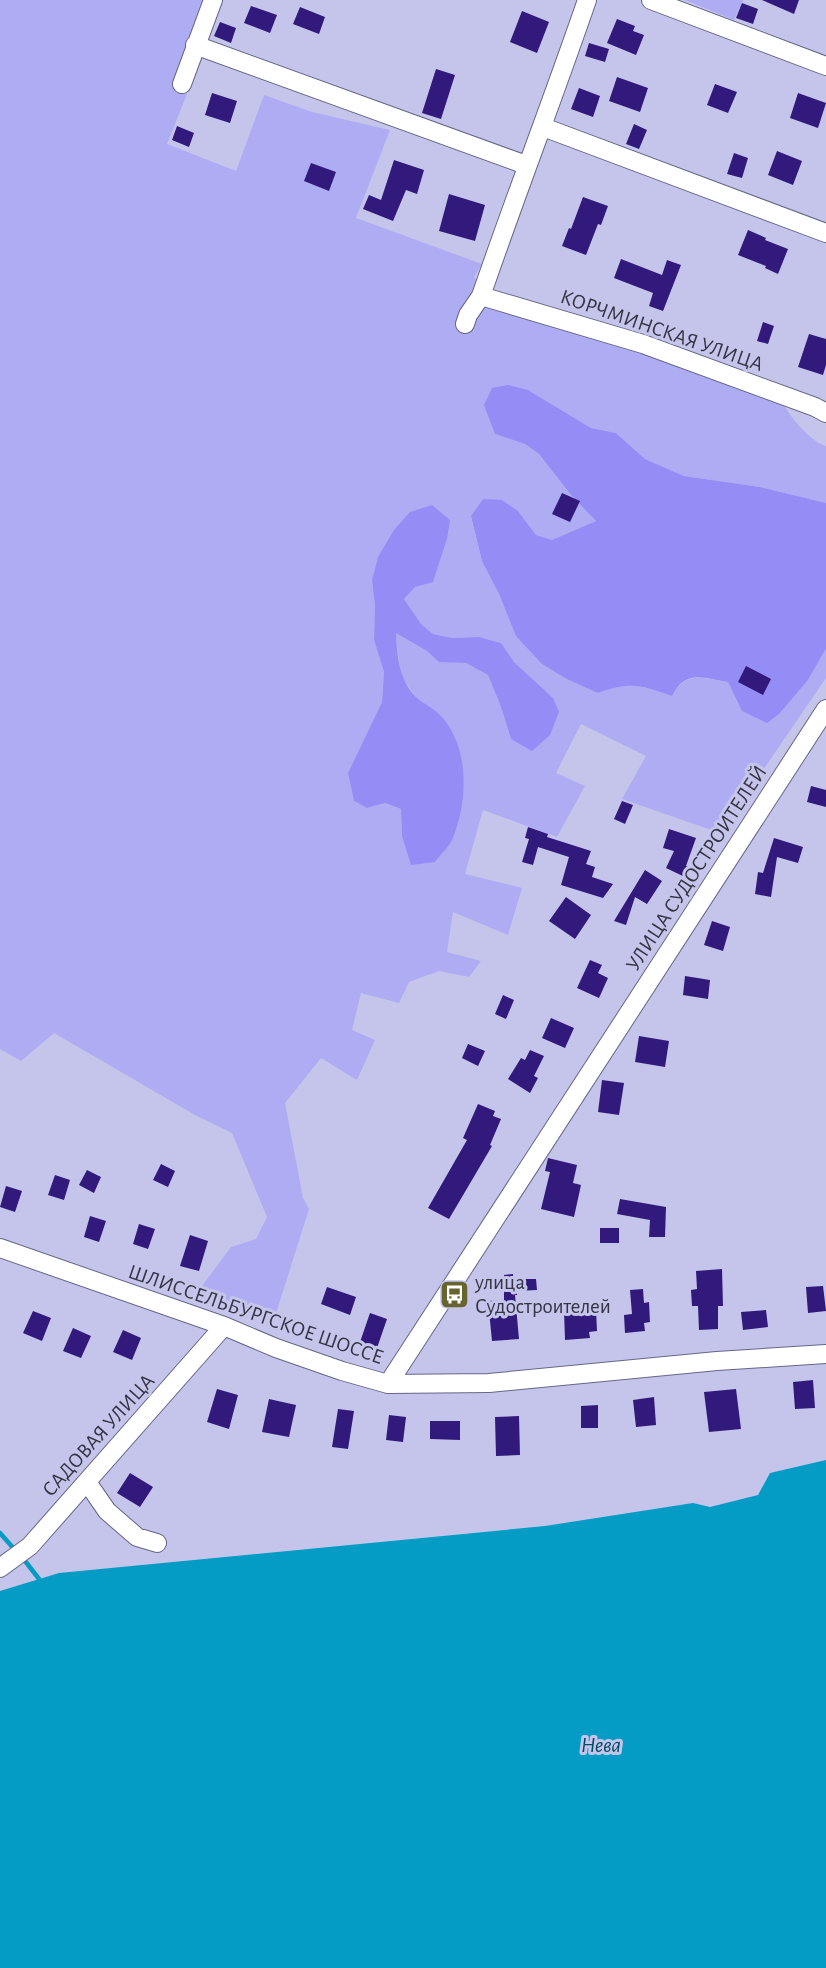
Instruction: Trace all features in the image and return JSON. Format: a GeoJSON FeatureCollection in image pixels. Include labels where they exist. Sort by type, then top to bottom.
{"type":"FeatureCollection","features":[{"type":"Feature","properties":{"kind":"street"},"geometry":{"type":"LineString","coordinates":[[182,84],[213,0]]}},
{"type":"Feature","properties":{"kind":"street"},"geometry":{"type":"LineString","coordinates":[[465,324],[468,315],[481,296],[526,165],[543,128],[587,0]]}},
{"type":"Feature","properties":{"kind":"street"},"geometry":{"type":"LineString","coordinates":[[651,0],[826,66]]}},
{"type":"Feature","properties":{"kind":"street"},"geometry":{"type":"LineString","coordinates":[[195,45],[526,165]]}},
{"type":"Feature","properties":{"kind":"street"},"geometry":{"type":"LineString","coordinates":[[543,128],[826,233]]}},
{"type":"Feature","properties":{"kind":"street","name":"КОРЧМИНСКАЯ УЛИЦА"},"geometry":{"type":"LineString","coordinates":[[481,296],[643,344],[826,413]]}},
{"type":"Feature","properties":{"kind":"street","name":"УЛИЦА СУДОСТРОИТЕЛЕЙ"},"geometry":{"type":"LineString","coordinates":[[388,1384],[826,709]]}},
{"type":"Feature","properties":{"kind":"street","name":"ШЛИССЕЛЬБУРГСКОЕ ШОССЕ"},"geometry":{"type":"LineString","coordinates":[[0,1248],[224,1326],[287,1352],[388,1384],[489,1383],[717,1361],[826,1354]]}},
{"type":"Feature","properties":{"kind":"street","name":"САДОВАЯ УЛИЦА"},"geometry":{"type":"LineString","coordinates":[[4,1566],[30,1546],[224,1326]]}},
{"type":"Feature","properties":{"kind":"street"},"geometry":{"type":"LineString","coordinates":[[87,1482],[107,1511],[137,1537],[157,1543]]}},
{"type":"Feature","properties":{"kind":"shaded area"},"geometry":{"type":"Polygon","coordinates":[[[0,0],[206,0],[175,85],[187,94],[167,144],[236,171],[264,95],[312,112],[390,130],[356,218],[482,264],[474,277],[492,298],[780,399],[788,412],[807,433],[826,446],[826,503],[760,487],[684,476],[645,459],[616,433],[591,428],[528,390],[495,434],[525,444],[539,454],[571,495],[596,521],[552,540],[536,535],[518,511],[483,499],[471,517],[482,561],[500,596],[598,693],[619,687],[635,686],[672,696],[683,682],[703,678],[728,682],[742,711],[820,660],[826,649],[826,678],[720,833],[622,799],[646,756],[581,724],[556,773],[585,786],[557,837],[483,810],[465,874],[522,888],[508,935],[453,912],[447,952],[481,961],[469,977],[439,971],[409,982],[399,1003],[361,993],[352,1030],[375,1040],[357,1080],[321,1058],[285,1103],[303,1198],[309,1209],[272,1326],[202,1286],[231,1247],[256,1239],[267,1217],[232,1133],[195,1115],[54,1033],[21,1061],[0,1049],[0,0]],[[447,539],[378,557],[372,580],[375,606],[374,640],[384,672],[382,702],[348,773],[354,801],[367,808],[385,803],[401,809],[402,836],[442,717],[415,696],[401,676],[395,632],[439,661],[466,663],[488,675],[511,739],[553,698],[514,662],[501,643],[479,637],[452,638],[433,634],[421,624],[404,599],[415,587],[433,581],[447,539]]]}},
{"type":"Feature","properties":{"kind":"shaded area"},"geometry":{"type":"Polygon","coordinates":[[[685,0],[743,0],[734,20],[685,0]]]}},
{"type":"Feature","properties":{"kind":"shaded area"},"geometry":{"type":"Polygon","coordinates":[[[508,385],[528,390],[591,428],[616,433],[645,459],[684,476],[760,487],[826,503],[826,649],[807,681],[779,714],[767,723],[742,711],[728,682],[696,677],[683,682],[672,696],[635,686],[619,687],[598,693],[567,679],[542,664],[516,636],[500,596],[482,561],[471,516],[483,499],[502,500],[518,511],[536,535],[552,540],[596,521],[571,495],[539,454],[525,444],[495,434],[484,405],[492,388],[508,385]]]}},
{"type":"Feature","properties":{"kind":"shaded area"},"geometry":{"type":"Polygon","coordinates":[[[432,505],[450,520],[447,539],[433,582],[415,587],[404,599],[421,624],[433,634],[452,638],[479,637],[501,643],[514,662],[553,698],[559,712],[550,735],[532,751],[511,739],[488,675],[466,663],[439,662],[427,651],[396,633],[402,675],[416,697],[436,711],[451,730],[458,745],[464,777],[461,810],[452,840],[435,862],[411,865],[402,836],[401,809],[385,803],[367,808],[354,801],[348,773],[382,702],[384,672],[374,640],[375,606],[372,580],[378,557],[394,530],[410,512],[432,505]]]}},
{"type":"Feature","properties":{"kind":"water","name":"Нева"},"geometry":{"type":"Polygon","coordinates":[[[826,1460],[826,1968],[0,1968],[0,1591],[59,1573],[545,1526],[693,1503],[710,1507],[758,1495],[770,1473],[826,1460]]]}},
{"type":"Feature","properties":{"kind":"building"},"geometry":{"type":"Polygon","coordinates":[[[762,0],[799,0],[794,14],[762,0]]]}},
{"type":"Feature","properties":{"kind":"building"},"geometry":{"type":"Polygon","coordinates":[[[742,3],[758,9],[753,24],[736,18],[742,3]]]}},
{"type":"Feature","properties":{"kind":"building"},"geometry":{"type":"Polygon","coordinates":[[[251,6],[277,15],[270,33],[244,23],[251,6]]]}},
{"type":"Feature","properties":{"kind":"building"},"geometry":{"type":"Polygon","coordinates":[[[300,7],[325,17],[319,34],[293,24],[300,7]]]}},
{"type":"Feature","properties":{"kind":"building"},"geometry":{"type":"Polygon","coordinates":[[[522,11],[549,22],[537,53],[510,42],[522,11]]]}},
{"type":"Feature","properties":{"kind":"building"},"geometry":{"type":"Polygon","coordinates":[[[617,19],[635,26],[633,31],[644,35],[636,55],[607,43],[617,19]]]}},
{"type":"Feature","properties":{"kind":"building"},"geometry":{"type":"Polygon","coordinates":[[[220,22],[236,28],[231,43],[214,36],[220,22]]]}},
{"type":"Feature","properties":{"kind":"building"},"geometry":{"type":"Polygon","coordinates":[[[589,43],[609,49],[605,62],[585,56],[589,43]]]}},
{"type":"Feature","properties":{"kind":"building"},"geometry":{"type":"Polygon","coordinates":[[[436,69],[455,75],[441,119],[422,113],[436,69]]]}},
{"type":"Feature","properties":{"kind":"building"},"geometry":{"type":"Polygon","coordinates":[[[617,77],[648,88],[640,112],[609,101],[617,77]]]}},
{"type":"Feature","properties":{"kind":"building"},"geometry":{"type":"Polygon","coordinates":[[[715,84],[737,92],[728,113],[707,105],[715,84]]]}},
{"type":"Feature","properties":{"kind":"building"},"geometry":{"type":"Polygon","coordinates":[[[579,88],[600,96],[593,117],[571,109],[579,88]]]}},
{"type":"Feature","properties":{"kind":"building"},"geometry":{"type":"Polygon","coordinates":[[[212,93],[237,101],[230,123],[205,115],[212,93]]]}},
{"type":"Feature","properties":{"kind":"building"},"geometry":{"type":"Polygon","coordinates":[[[798,93],[826,103],[818,128],[790,118],[798,93]]]}},
{"type":"Feature","properties":{"kind":"building"},"geometry":{"type":"Polygon","coordinates":[[[634,124],[647,130],[639,149],[626,144],[634,124]]]}},
{"type":"Feature","properties":{"kind":"building"},"geometry":{"type":"Polygon","coordinates":[[[177,126],[194,133],[189,147],[172,140],[177,126]]]}},
{"type":"Feature","properties":{"kind":"building"},"geometry":{"type":"Polygon","coordinates":[[[777,151],[802,161],[793,185],[768,175],[777,151]]]}},
{"type":"Feature","properties":{"kind":"building"},"geometry":{"type":"Polygon","coordinates":[[[734,153],[748,158],[742,178],[727,174],[734,153]]]}},
{"type":"Feature","properties":{"kind":"building"},"geometry":{"type":"Polygon","coordinates":[[[394,160],[424,170],[417,194],[406,190],[393,221],[363,209],[369,195],[381,200],[394,160]]]}},
{"type":"Feature","properties":{"kind":"building"},"geometry":{"type":"Polygon","coordinates":[[[311,163],[336,172],[329,191],[304,181],[311,163]]]}},
{"type":"Feature","properties":{"kind":"building"},"geometry":{"type":"Polygon","coordinates":[[[449,194],[485,205],[475,241],[439,231],[449,194]]]}},
{"type":"Feature","properties":{"kind":"building"},"geometry":{"type":"Polygon","coordinates":[[[583,197],[608,206],[586,255],[562,246],[583,197]]]}},
{"type":"Feature","properties":{"kind":"building"},"geometry":{"type":"Polygon","coordinates":[[[748,230],[788,249],[778,274],[765,268],[766,266],[738,255],[748,230]]]}},
{"type":"Feature","properties":{"kind":"building"},"geometry":{"type":"Polygon","coordinates":[[[621,259],[662,275],[667,260],[681,265],[663,311],[649,306],[653,293],[614,278],[621,259]]]}},
{"type":"Feature","properties":{"kind":"building"},"geometry":{"type":"Polygon","coordinates":[[[763,322],[774,326],[768,344],[757,341],[763,322]]]}},
{"type":"Feature","properties":{"kind":"building"},"geometry":{"type":"Polygon","coordinates":[[[809,334],[826,339],[826,365],[823,375],[798,367],[809,334]]]}},
{"type":"Feature","properties":{"kind":"building"},"geometry":{"type":"Polygon","coordinates":[[[562,493],[580,501],[570,522],[552,514],[562,493]]]}},
{"type":"Feature","properties":{"kind":"building"},"geometry":{"type":"Polygon","coordinates":[[[746,666],[771,679],[763,695],[738,682],[746,666]]]}},
{"type":"Feature","properties":{"kind":"building"},"geometry":{"type":"Polygon","coordinates":[[[811,786],[826,790],[826,807],[807,802],[811,786]]]}},
{"type":"Feature","properties":{"kind":"building"},"geometry":{"type":"Polygon","coordinates":[[[622,801],[633,805],[625,824],[614,819],[622,801]]]}},
{"type":"Feature","properties":{"kind":"building"},"geometry":{"type":"Polygon","coordinates":[[[528,827],[548,834],[547,837],[591,851],[586,864],[595,867],[592,877],[613,884],[603,898],[561,885],[569,857],[538,847],[533,865],[522,862],[529,839],[525,838],[528,827]]]}},
{"type":"Feature","properties":{"kind":"building"},"geometry":{"type":"Polygon","coordinates":[[[669,829],[696,838],[686,866],[692,868],[687,878],[666,868],[674,851],[663,848],[669,829]]]}},
{"type":"Feature","properties":{"kind":"building"},"geometry":{"type":"Polygon","coordinates":[[[774,838],[803,847],[798,863],[777,857],[771,897],[755,894],[758,872],[763,873],[774,838]]]}},
{"type":"Feature","properties":{"kind":"building"},"geometry":{"type":"Polygon","coordinates":[[[645,870],[662,881],[647,904],[635,897],[626,925],[614,921],[645,870]]]}},
{"type":"Feature","properties":{"kind":"building"},"geometry":{"type":"Polygon","coordinates":[[[566,897],[591,915],[575,939],[549,921],[566,897]]]}},
{"type":"Feature","properties":{"kind":"building"},"geometry":{"type":"Polygon","coordinates":[[[712,921],[730,927],[723,951],[704,945],[712,921]]]}},
{"type":"Feature","properties":{"kind":"building"},"geometry":{"type":"Polygon","coordinates":[[[590,960],[602,965],[598,973],[608,978],[599,998],[577,988],[590,960]]]}},
{"type":"Feature","properties":{"kind":"building"},"geometry":{"type":"Polygon","coordinates":[[[685,976],[710,980],[708,999],[683,995],[685,976]]]}},
{"type":"Feature","properties":{"kind":"building"},"geometry":{"type":"Polygon","coordinates":[[[503,995],[514,1000],[506,1019],[495,1014],[503,995]]]}},
{"type":"Feature","properties":{"kind":"building"},"geometry":{"type":"Polygon","coordinates":[[[551,1018],[574,1028],[565,1048],[542,1038],[551,1018]]]}},
{"type":"Feature","properties":{"kind":"building"},"geometry":{"type":"Polygon","coordinates":[[[639,1036],[669,1041],[665,1067],[635,1062],[639,1036]]]}},
{"type":"Feature","properties":{"kind":"building"},"geometry":{"type":"Polygon","coordinates":[[[468,1044],[485,1051],[478,1066],[462,1058],[468,1044]]]}},
{"type":"Feature","properties":{"kind":"building"},"geometry":{"type":"Polygon","coordinates":[[[530,1050],[544,1056],[534,1076],[538,1078],[530,1093],[508,1079],[521,1058],[525,1060],[530,1050]]]}},
{"type":"Feature","properties":{"kind":"building"},"geometry":{"type":"Polygon","coordinates":[[[602,1080],[624,1083],[619,1115],[598,1112],[602,1080]]]}},
{"type":"Feature","properties":{"kind":"building"},"geometry":{"type":"Polygon","coordinates":[[[478,1104],[495,1111],[493,1116],[501,1119],[490,1145],[492,1146],[449,1219],[428,1208],[467,1140],[463,1138],[478,1104]]]}},
{"type":"Feature","properties":{"kind":"building"},"geometry":{"type":"Polygon","coordinates":[[[548,1158],[577,1165],[573,1183],[581,1185],[574,1217],[541,1209],[550,1172],[545,1171],[548,1158]]]}},
{"type":"Feature","properties":{"kind":"building"},"geometry":{"type":"Polygon","coordinates":[[[161,1164],[175,1171],[168,1187],[153,1180],[161,1164]]]}},
{"type":"Feature","properties":{"kind":"building"},"geometry":{"type":"Polygon","coordinates":[[[87,1170],[101,1177],[94,1193],[79,1185],[87,1170]]]}},
{"type":"Feature","properties":{"kind":"building"},"geometry":{"type":"Polygon","coordinates":[[[55,1175],[70,1180],[64,1200],[48,1195],[55,1175]]]}},
{"type":"Feature","properties":{"kind":"building"},"geometry":{"type":"Polygon","coordinates":[[[6,1186],[22,1191],[15,1212],[0,1207],[6,1186]]]}},
{"type":"Feature","properties":{"kind":"building"},"geometry":{"type":"Polygon","coordinates":[[[620,1199],[666,1207],[665,1237],[649,1237],[650,1220],[617,1214],[620,1199]]]}},
{"type":"Feature","properties":{"kind":"building"},"geometry":{"type":"Polygon","coordinates":[[[90,1216],[106,1221],[99,1242],[84,1237],[90,1216]]]}},
{"type":"Feature","properties":{"kind":"building"},"geometry":{"type":"Polygon","coordinates":[[[139,1224],[155,1229],[148,1249],[133,1244],[139,1224]]]}},
{"type":"Feature","properties":{"kind":"building"},"geometry":{"type":"Polygon","coordinates":[[[600,1228],[619,1228],[619,1243],[600,1243],[600,1228]]]}},
{"type":"Feature","properties":{"kind":"building"},"geometry":{"type":"Polygon","coordinates":[[[190,1235],[208,1241],[199,1271],[180,1266],[190,1235]]]}},
{"type":"Feature","properties":{"kind":"building"},"geometry":{"type":"Polygon","coordinates":[[[722,1269],[723,1306],[718,1306],[718,1329],[699,1330],[698,1306],[692,1306],[691,1290],[697,1289],[696,1271],[722,1269]]]}},
{"type":"Feature","properties":{"kind":"building"},"geometry":{"type":"Polygon","coordinates":[[[513,1274],[513,1279],[536,1279],[537,1290],[517,1291],[515,1295],[519,1339],[492,1341],[488,1301],[504,1300],[504,1275],[513,1274]]]}},
{"type":"Feature","properties":{"kind":"building"},"geometry":{"type":"Polygon","coordinates":[[[823,1286],[826,1311],[808,1313],[806,1287],[823,1286]]]}},
{"type":"Feature","properties":{"kind":"building"},"geometry":{"type":"Polygon","coordinates":[[[327,1287],[356,1297],[350,1315],[321,1304],[327,1287]]]}},
{"type":"Feature","properties":{"kind":"building"},"geometry":{"type":"Polygon","coordinates":[[[643,1289],[644,1303],[649,1302],[650,1322],[644,1323],[645,1331],[625,1333],[624,1315],[632,1314],[630,1290],[643,1289]]]}},
{"type":"Feature","properties":{"kind":"building"},"geometry":{"type":"Polygon","coordinates":[[[596,1309],[597,1331],[589,1332],[590,1338],[565,1340],[564,1311],[596,1309]]]}},
{"type":"Feature","properties":{"kind":"building"},"geometry":{"type":"Polygon","coordinates":[[[766,1310],[768,1327],[743,1330],[741,1312],[766,1310]]]}},
{"type":"Feature","properties":{"kind":"building"},"geometry":{"type":"Polygon","coordinates":[[[33,1311],[51,1318],[42,1341],[23,1333],[33,1311]]]}},
{"type":"Feature","properties":{"kind":"building"},"geometry":{"type":"Polygon","coordinates":[[[370,1313],[387,1319],[377,1348],[360,1342],[370,1313]]]}},
{"type":"Feature","properties":{"kind":"building"},"geometry":{"type":"Polygon","coordinates":[[[73,1328],[91,1336],[81,1358],[63,1351],[73,1328]]]}},
{"type":"Feature","properties":{"kind":"building"},"geometry":{"type":"Polygon","coordinates":[[[123,1330],[141,1338],[132,1360],[113,1352],[123,1330]]]}},
{"type":"Feature","properties":{"kind":"building"},"geometry":{"type":"Polygon","coordinates":[[[813,1380],[815,1408],[795,1409],[793,1382],[813,1380]]]}},
{"type":"Feature","properties":{"kind":"building"},"geometry":{"type":"Polygon","coordinates":[[[217,1389],[238,1395],[229,1429],[207,1422],[217,1389]]]}},
{"type":"Feature","properties":{"kind":"building"},"geometry":{"type":"Polygon","coordinates":[[[736,1389],[741,1429],[709,1432],[704,1392],[736,1389]]]}},
{"type":"Feature","properties":{"kind":"building"},"geometry":{"type":"Polygon","coordinates":[[[654,1397],[656,1425],[636,1427],[633,1400],[654,1397]]]}},
{"type":"Feature","properties":{"kind":"building"},"geometry":{"type":"Polygon","coordinates":[[[269,1399],[296,1405],[289,1437],[262,1432],[269,1399]]]}},
{"type":"Feature","properties":{"kind":"building"},"geometry":{"type":"Polygon","coordinates":[[[598,1405],[598,1428],[581,1428],[581,1406],[598,1405]]]}},
{"type":"Feature","properties":{"kind":"building"},"geometry":{"type":"Polygon","coordinates":[[[338,1409],[354,1411],[348,1449],[332,1447],[338,1409]]]}},
{"type":"Feature","properties":{"kind":"building"},"geometry":{"type":"Polygon","coordinates":[[[389,1415],[406,1417],[403,1442],[386,1440],[389,1415]]]}},
{"type":"Feature","properties":{"kind":"building"},"geometry":{"type":"Polygon","coordinates":[[[519,1416],[520,1455],[496,1456],[495,1417],[519,1416]]]}},
{"type":"Feature","properties":{"kind":"building"},"geometry":{"type":"Polygon","coordinates":[[[430,1421],[460,1421],[460,1440],[430,1439],[430,1421]]]}},
{"type":"Feature","properties":{"kind":"building"},"geometry":{"type":"Polygon","coordinates":[[[130,1473],[153,1487],[140,1507],[117,1493],[130,1473]]]}},
{"type":"Feature","properties":{"kind":"waterway"},"geometry":{"type":"LineString","coordinates":[[0,1533],[16,1551]]}},
{"type":"Feature","properties":{"kind":"waterway"},"geometry":{"type":"LineString","coordinates":[[22,1557],[39,1579]]}},
{"type":"Feature","properties":{"kind":"place","name":"улица Судостроителей"},"geometry":{"type":"Point","coordinates":[454,1294]}}]}
